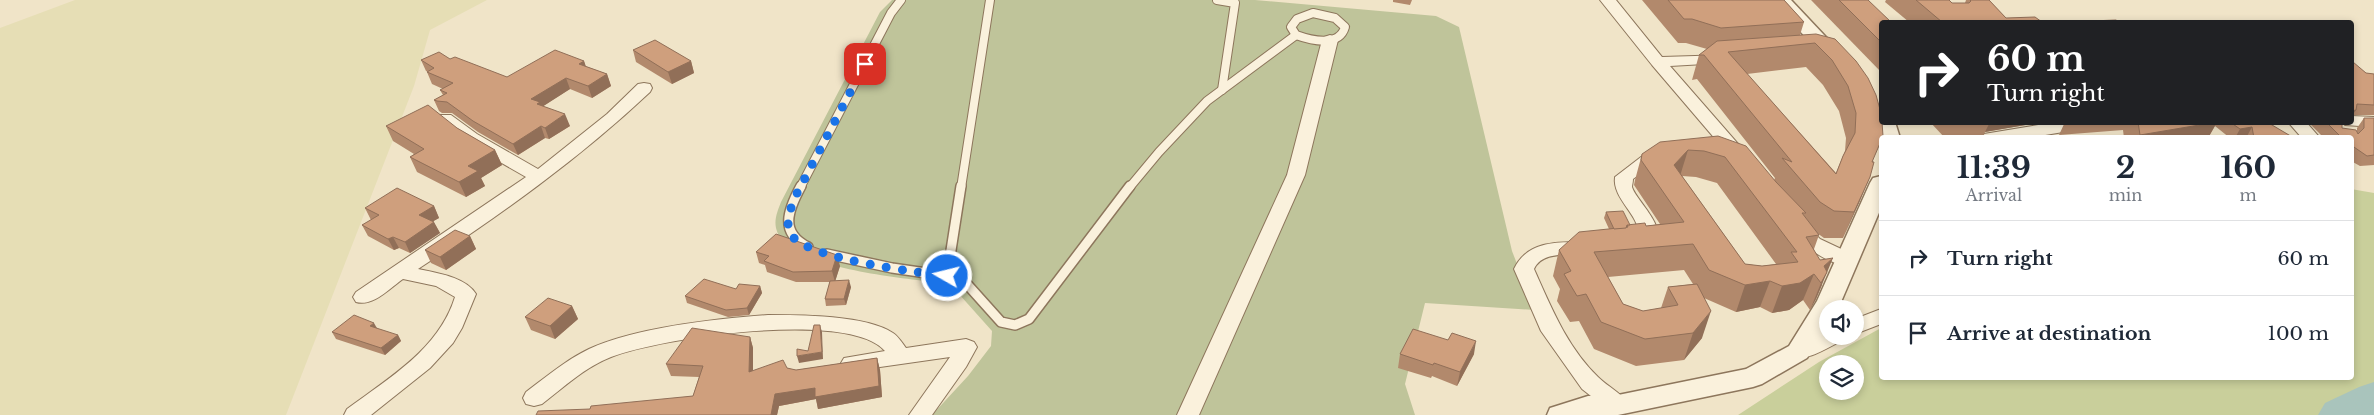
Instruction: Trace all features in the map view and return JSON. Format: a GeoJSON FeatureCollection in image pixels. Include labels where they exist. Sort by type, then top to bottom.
{"type":"FeatureCollection","features":[{"type":"Feature","properties":{"kind":"street"},"geometry":{"type":"LineString","coordinates":[[1608,0],[1658,62],[1754,174]]}},
{"type":"Feature","properties":{"kind":"street"},"geometry":{"type":"LineString","coordinates":[[1781,0],[1819,51],[1844,69]]}},
{"type":"Feature","properties":{"kind":"street"},"geometry":{"type":"LineString","coordinates":[[1188,415],[1296,175],[1330,40]]}},
{"type":"Feature","properties":{"kind":"street"},"geometry":{"type":"LineString","coordinates":[[1658,62],[1734,57]]}},
{"type":"Feature","properties":{"kind":"street"},"geometry":{"type":"LineString","coordinates":[[363,297],[538,176],[614,118],[644,88]]}},
{"type":"Feature","properties":{"kind":"street"},"geometry":{"type":"LineString","coordinates":[[445,119],[471,138],[538,176]]}},
{"type":"Feature","properties":{"kind":"street"},"geometry":{"type":"LineString","coordinates":[[2354,122],[2374,122]]}},
{"type":"Feature","properties":{"kind":"street"},"geometry":{"type":"LineString","coordinates":[[2010,135],[2075,125]]}},
{"type":"Feature","properties":{"kind":"street"},"geometry":{"type":"LineString","coordinates":[[2299,125],[2309,135]]}},
{"type":"Feature","properties":{"kind":"street"},"geometry":{"type":"LineString","coordinates":[[1716,154],[1736,152]]}},
{"type":"Feature","properties":{"kind":"street"},"geometry":{"type":"LineString","coordinates":[[1615,410],[1590,383],[1551,331],[1524,269],[1531,257],[1542,252],[1641,242],[1648,232],[1647,226],[1623,187],[1624,177],[1647,161],[1677,158]]}},
{"type":"Feature","properties":{"kind":"street"},"geometry":{"type":"LineString","coordinates":[[1798,352],[1829,302],[1879,189]]}},
{"type":"Feature","properties":{"kind":"street"},"geometry":{"type":"LineString","coordinates":[[1784,211],[1813,243],[1848,260]]}},
{"type":"Feature","properties":{"kind":"street"},"geometry":{"type":"LineString","coordinates":[[355,415],[400,381],[438,348],[456,322],[466,294],[442,281],[400,272]]}},
{"type":"Feature","properties":{"kind":"street"},"geometry":{"type":"LineString","coordinates":[[1864,323],[1879,317]]}},
{"type":"Feature","properties":{"kind":"street"},"geometry":{"type":"LineString","coordinates":[[534,398],[563,375],[597,355],[625,345],[669,335],[751,323],[826,324],[856,329],[884,338],[901,356]]}},
{"type":"Feature","properties":{"kind":"street"},"geometry":{"type":"LineString","coordinates":[[1560,415],[1577,406],[1598,403],[1615,410],[1753,377],[1819,343]]}},
{"type":"Feature","properties":{"kind":"street"},"geometry":{"type":"LineString","coordinates":[[835,366],[966,347],[958,362],[920,415]]}},
{"type":"Feature","properties":{"kind":"lane"},"geometry":{"type":"LineString","coordinates":[[901,0],[891,13],[794,199],[789,218],[789,232],[799,243],[830,255],[892,268],[947,276],[966,283],[1001,322],[1015,325],[1029,319],[1151,161],[1193,116],[1222,90],[1296,35]]}},
{"type":"Feature","properties":{"kind":"lane"},"geometry":{"type":"LineString","coordinates":[[947,276],[990,0]]}},
{"type":"Feature","properties":{"kind":"lane"},"geometry":{"type":"LineString","coordinates":[[1217,0],[1235,3],[1222,90]]}},
{"type":"Feature","properties":{"kind":"lane"},"geometry":{"type":"LineString","coordinates":[[1322,14],[1338,19],[1345,27],[1340,36],[1330,40],[1309,40],[1296,35],[1291,27],[1296,18],[1304,15],[1322,14]]}},
{"type":"Feature","properties":{"kind":"shaded area"},"geometry":{"type":"Polygon","coordinates":[[[75,0],[487,0],[430,30],[414,86],[286,415],[0,415],[0,28],[75,0]]]}},
{"type":"Feature","properties":{"kind":"green space"},"geometry":{"type":"Polygon","coordinates":[[[892,0],[1255,0],[1436,16],[1459,27],[1512,251],[1535,310],[1425,303],[1405,384],[1415,415],[932,415],[968,376],[991,346],[992,331],[950,284],[881,275],[825,263],[802,254],[784,242],[776,228],[781,202],[880,12],[892,0]]]}},
{"type":"Feature","properties":{"kind":"green space"},"geometry":{"type":"Polygon","coordinates":[[[2354,190],[2374,193],[2374,415],[1738,415],[1819,362],[1819,400],[1864,400],[1864,355],[1832,355],[1850,345],[1864,345],[1864,337],[1879,329],[1879,380],[2354,380],[2354,190]]]}},
{"type":"Feature","properties":{"kind":"building"},"geometry":{"type":"Polygon","coordinates":[[[1668,0],[1784,0],[1804,22],[1721,28],[1692,19],[1684,19],[1668,0]]]}},
{"type":"Feature","properties":{"kind":"building"},"geometry":{"type":"Polygon","coordinates":[[[1839,0],[1868,0],[1889,20],[1879,20],[1879,40],[1839,0]]]}},
{"type":"Feature","properties":{"kind":"building"},"geometry":{"type":"Polygon","coordinates":[[[1916,0],[1949,0],[1952,3],[1969,3],[1970,0],[1989,0],[2006,18],[2035,17],[2039,20],[1940,20],[1916,0]]]}},
{"type":"Feature","properties":{"kind":"building"},"geometry":{"type":"Polygon","coordinates":[[[1816,34],[1835,39],[1856,61],[1868,78],[1879,106],[1879,125],[1882,125],[1883,135],[1879,135],[1879,146],[1872,162],[1874,162],[1870,177],[1854,212],[1834,211],[1820,202],[1782,158],[1792,162],[1704,55],[1699,55],[1717,41],[1816,34]],[[1815,43],[1728,52],[1836,174],[1855,133],[1856,113],[1848,86],[1832,60],[1815,43]]]}},
{"type":"Feature","properties":{"kind":"building"},"geometry":{"type":"Polygon","coordinates":[[[655,40],[691,61],[668,72],[633,50],[655,40]]]}},
{"type":"Feature","properties":{"kind":"building"},"geometry":{"type":"Polygon","coordinates":[[[555,50],[584,61],[579,64],[607,74],[588,86],[566,78],[531,99],[540,102],[537,104],[565,114],[545,128],[541,126],[513,144],[473,121],[447,102],[434,100],[447,93],[440,90],[453,83],[427,72],[434,68],[421,60],[439,52],[450,59],[455,57],[507,77],[555,50]]]}},
{"type":"Feature","properties":{"kind":"building"},"geometry":{"type":"Polygon","coordinates":[[[2354,63],[2366,73],[2374,74],[2374,105],[2357,104],[2356,110],[2354,110],[2354,63]]]}},
{"type":"Feature","properties":{"kind":"building"},"geometry":{"type":"Polygon","coordinates":[[[428,105],[457,128],[495,150],[468,166],[478,171],[459,182],[410,157],[424,149],[386,126],[428,105]]]}},
{"type":"Feature","properties":{"kind":"building"},"geometry":{"type":"Polygon","coordinates":[[[2364,118],[2374,118],[2374,155],[2367,156],[2354,147],[2354,135],[2339,135],[2329,125],[2342,125],[2342,128],[2356,130],[2358,134],[2364,128],[2364,118]]]}},
{"type":"Feature","properties":{"kind":"building"},"geometry":{"type":"Polygon","coordinates":[[[2138,125],[2199,125],[2140,135],[2138,125]]]}},
{"type":"Feature","properties":{"kind":"building"},"geometry":{"type":"Polygon","coordinates":[[[2234,125],[2272,125],[2289,135],[2253,135],[2252,127],[2240,129],[2234,125]]]}},
{"type":"Feature","properties":{"kind":"building"},"geometry":{"type":"Polygon","coordinates":[[[1718,136],[1746,146],[1776,182],[1806,213],[1802,213],[1819,235],[1806,237],[1820,260],[1833,258],[1824,266],[1827,272],[1821,283],[1814,274],[1800,283],[1782,286],[1770,281],[1745,285],[1709,270],[1693,244],[1594,252],[1623,304],[1643,311],[1678,305],[1668,287],[1697,284],[1711,311],[1693,333],[1645,339],[1601,322],[1586,294],[1577,296],[1564,274],[1571,271],[1559,250],[1579,232],[1628,227],[1627,225],[1645,223],[1646,226],[1684,222],[1641,160],[1642,154],[1660,142],[1718,136]],[[1688,150],[1674,165],[1745,264],[1762,266],[1798,262],[1791,252],[1797,252],[1725,157],[1704,151],[1688,150]]]}},
{"type":"Feature","properties":{"kind":"building"},"geometry":{"type":"Polygon","coordinates":[[[397,188],[434,206],[419,215],[434,222],[405,242],[393,237],[388,239],[362,225],[379,215],[365,208],[397,188]]]}},
{"type":"Feature","properties":{"kind":"building"},"geometry":{"type":"Polygon","coordinates":[[[1623,211],[1630,225],[1627,225],[1626,228],[1614,229],[1606,212],[1623,211]]]}},
{"type":"Feature","properties":{"kind":"building"},"geometry":{"type":"Polygon","coordinates":[[[455,230],[470,236],[440,257],[425,250],[455,230]]]}},
{"type":"Feature","properties":{"kind":"building"},"geometry":{"type":"Polygon","coordinates":[[[776,234],[837,255],[832,271],[793,272],[764,261],[769,256],[756,252],[776,234]]]}},
{"type":"Feature","properties":{"kind":"building"},"geometry":{"type":"Polygon","coordinates":[[[704,279],[736,289],[739,284],[760,286],[747,308],[726,310],[685,296],[704,279]]]}},
{"type":"Feature","properties":{"kind":"building"},"geometry":{"type":"Polygon","coordinates":[[[849,280],[844,299],[825,299],[830,281],[849,280]]]}},
{"type":"Feature","properties":{"kind":"building"},"geometry":{"type":"Polygon","coordinates":[[[548,298],[572,306],[550,326],[525,317],[548,298]]]}},
{"type":"Feature","properties":{"kind":"building"},"geometry":{"type":"Polygon","coordinates":[[[354,315],[374,323],[370,326],[398,335],[381,348],[332,332],[354,315]]]}},
{"type":"Feature","properties":{"kind":"building"},"geometry":{"type":"Polygon","coordinates":[[[814,325],[820,325],[822,352],[797,356],[797,349],[808,351],[814,325]]]}},
{"type":"Feature","properties":{"kind":"building"},"geometry":{"type":"Polygon","coordinates":[[[692,328],[750,337],[749,372],[783,360],[787,368],[796,370],[877,358],[879,386],[815,397],[815,388],[775,394],[771,415],[536,415],[538,411],[590,409],[591,406],[693,396],[703,366],[666,364],[692,328]]]}},
{"type":"Feature","properties":{"kind":"building"},"geometry":{"type":"Polygon","coordinates":[[[1413,329],[1448,340],[1452,333],[1476,341],[1460,372],[1400,354],[1413,329]]]}},
{"type":"Feature","properties":{"kind":"waterway"},"geometry":{"type":"LineString","coordinates":[[2340,415],[2374,398]]}},
{"type":"Feature","properties":{"kind":"route"},"geometry":{"type":"LineString","coordinates":[[865,64],[794,199],[789,218],[789,232],[799,243],[830,255],[892,268],[947,276]]}}]}
